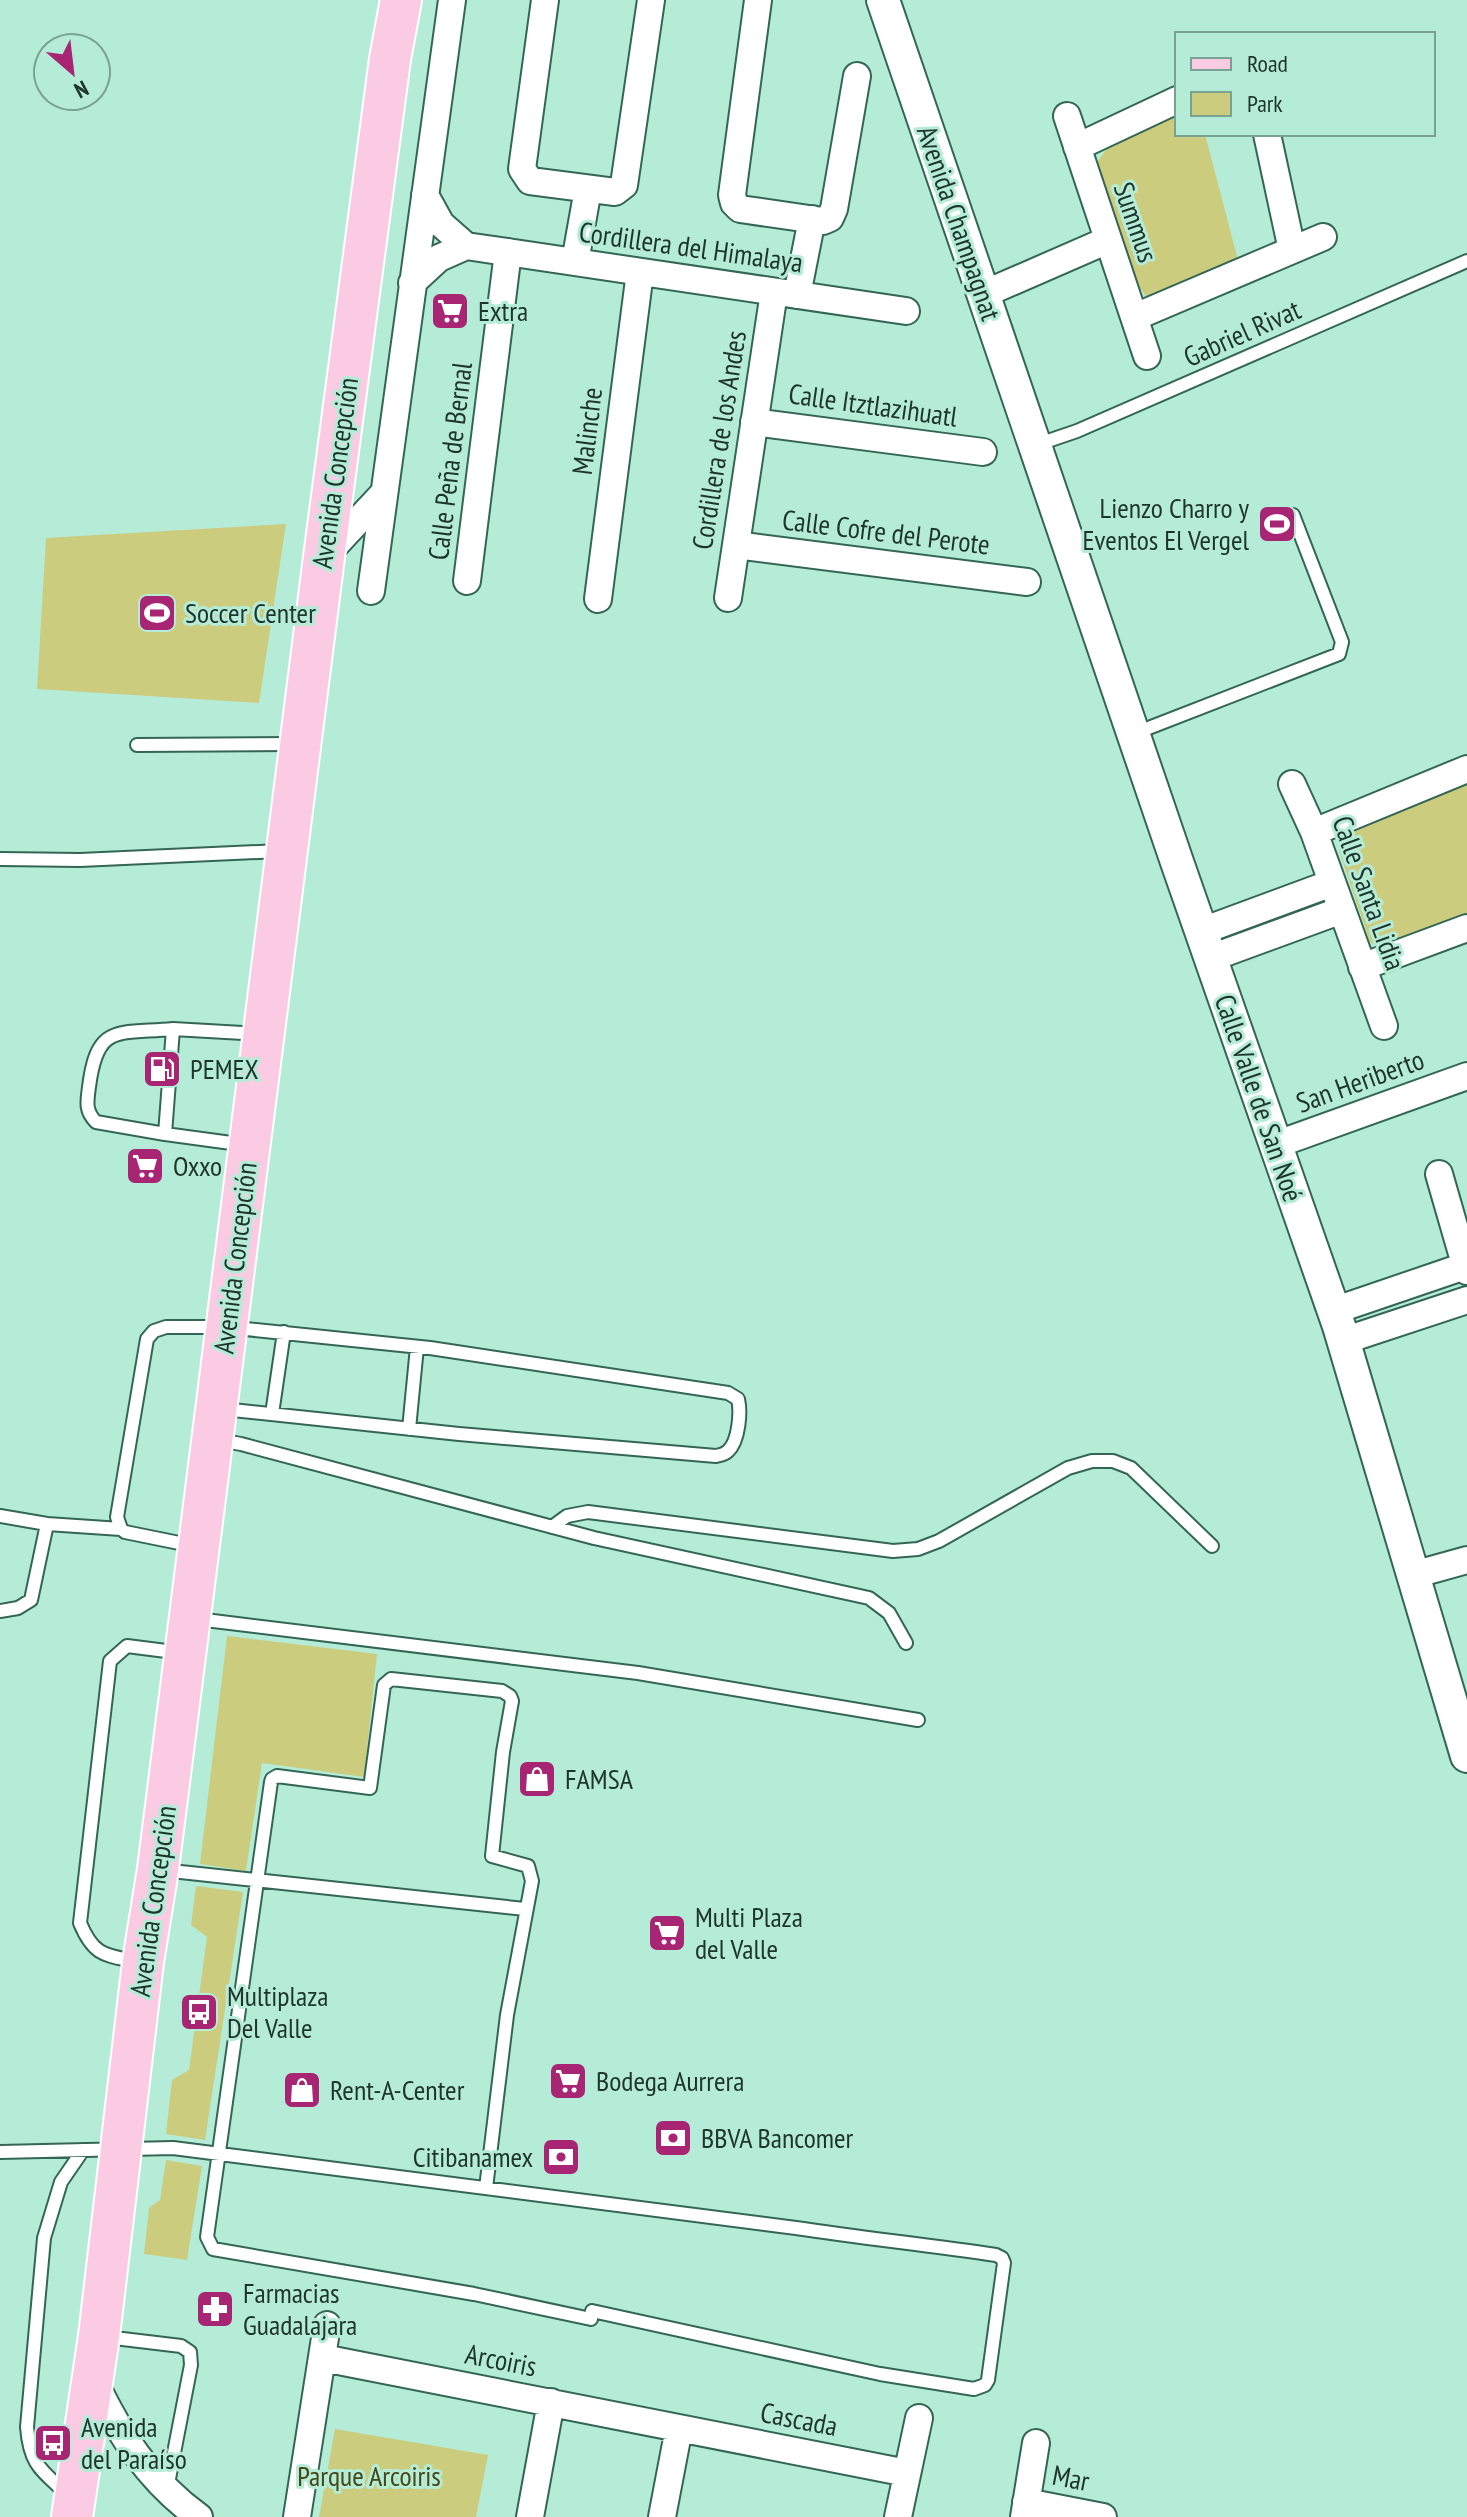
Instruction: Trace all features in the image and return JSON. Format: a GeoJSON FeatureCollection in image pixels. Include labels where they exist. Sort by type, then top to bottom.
{"type":"FeatureCollection","features":[{"type":"Feature","properties":{"kind":"main road","name":"Avenida Concepción"},"geometry":{"type":"LineString","coordinates":[[73,2509],[99,2336],[143,1962],[158,1869],[324,557],[388,75],[401,0]]}},
{"type":"Feature","properties":{"kind":"street"},"geometry":{"type":"LineString","coordinates":[[371,591],[452,0]]}},
{"type":"Feature","properties":{"kind":"street"},"geometry":{"type":"LineString","coordinates":[[545,0],[522,169],[530,181],[615,192],[624,185],[651,0]]}},
{"type":"Feature","properties":{"kind":"street"},"geometry":{"type":"LineString","coordinates":[[758,0],[732,195],[740,209],[823,221],[830,218],[857,76]]}},
{"type":"Feature","properties":{"kind":"street","name":"Avenida Champagnat"},"geometry":{"type":"LineString","coordinates":[[883,0],[1036,445]]}},
{"type":"Feature","properties":{"kind":"street"},"geometry":{"type":"LineString","coordinates":[[1077,147],[1175,101]]}},
{"type":"Feature","properties":{"kind":"street","name":"Summus"},"geometry":{"type":"LineString","coordinates":[[1067,116],[1147,356]]}},
{"type":"Feature","properties":{"kind":"street"},"geometry":{"type":"LineString","coordinates":[[1267,136],[1292,250]]}},
{"type":"Feature","properties":{"kind":"street"},"geometry":{"type":"LineString","coordinates":[[575,262],[588,189]]}},
{"type":"Feature","properties":{"kind":"street"},"geometry":{"type":"LineString","coordinates":[[412,283],[439,258],[466,246],[441,224],[425,195]]}},
{"type":"Feature","properties":{"kind":"street","name":"Cordillera de los Andes"},"geometry":{"type":"LineString","coordinates":[[728,598],[754,422],[785,293],[812,219]]}},
{"type":"Feature","properties":{"kind":"street"},"geometry":{"type":"LineString","coordinates":[[982,287],[1106,232]]}},
{"type":"Feature","properties":{"kind":"street"},"geometry":{"type":"LineString","coordinates":[[1135,317],[1323,237]]}},
{"type":"Feature","properties":{"kind":"street","name":"Cordillera del Himalaya"},"geometry":{"type":"LineString","coordinates":[[466,246],[906,311]]}},
{"type":"Feature","properties":{"kind":"street","name":"Calle Peña de Bernal"},"geometry":{"type":"LineString","coordinates":[[467,581],[508,252]]}},
{"type":"Feature","properties":{"kind":"street","name":"Malinche"},"geometry":{"type":"LineString","coordinates":[[598,599],[640,272]]}},
{"type":"Feature","properties":{"kind":"street","name":"Calle Itztlazihuatl"},"geometry":{"type":"LineString","coordinates":[[754,422],[983,452]]}},
{"type":"Feature","properties":{"kind":"street","name":"Calle Valle de San Noé"},"geometry":{"type":"LineString","coordinates":[[1036,445],[1338,1326],[1413,1575],[1462,1722]]}},
{"type":"Feature","properties":{"kind":"street"},"geometry":{"type":"LineString","coordinates":[[324,557],[383,494]]}},
{"type":"Feature","properties":{"kind":"street","name":"Calle Cofre del Perote"},"geometry":{"type":"LineString","coordinates":[[736,545],[1027,582]]}},
{"type":"Feature","properties":{"kind":"street"},"geometry":{"type":"LineString","coordinates":[[1314,832],[1467,769]]}},
{"type":"Feature","properties":{"kind":"street","name":"Calle Santa Lidia"},"geometry":{"type":"LineString","coordinates":[[1292,784],[1314,832],[1384,1026]]}},
{"type":"Feature","properties":{"kind":"street"},"geometry":{"type":"LineString","coordinates":[[1207,944],[1332,883]]}},
{"type":"Feature","properties":{"kind":"street"},"geometry":{"type":"LineString","coordinates":[[1207,944],[1342,910]]}},
{"type":"Feature","properties":{"kind":"street"},"geometry":{"type":"LineString","coordinates":[[1362,967],[1467,928]]}},
{"type":"Feature","properties":{"kind":"street","name":"San Heriberto"},"geometry":{"type":"LineString","coordinates":[[1275,1145],[1467,1076]]}},
{"type":"Feature","properties":{"kind":"street"},"geometry":{"type":"LineString","coordinates":[[1338,1326],[1466,1269],[1461,1228],[1439,1174]]}},
{"type":"Feature","properties":{"kind":"street"},"geometry":{"type":"LineString","coordinates":[[1338,1326],[1467,1300]]}},
{"type":"Feature","properties":{"kind":"street"},"geometry":{"type":"LineString","coordinates":[[1413,1575],[1467,1560]]}},
{"type":"Feature","properties":{"kind":"street"},"geometry":{"type":"LineString","coordinates":[[297,2517],[327,2325]]}},
{"type":"Feature","properties":{"kind":"street","name":"Arcoiris"},"geometry":{"type":"LineString","coordinates":[[323,2358],[551,2402],[530,2517]]}},
{"type":"Feature","properties":{"kind":"street"},"geometry":{"type":"LineString","coordinates":[[93,2379],[114,2424],[130,2448],[167,2490],[199,2517]]}},
{"type":"Feature","properties":{"kind":"street","name":"Cascada"},"geometry":{"type":"LineString","coordinates":[[551,2402],[907,2473]]}},
{"type":"Feature","properties":{"kind":"street"},"geometry":{"type":"LineString","coordinates":[[898,2517],[919,2418]]}},
{"type":"Feature","properties":{"kind":"street"},"geometry":{"type":"LineString","coordinates":[[662,2517],[679,2428]]}},
{"type":"Feature","properties":{"kind":"street","name":"Mar"},"geometry":{"type":"LineString","coordinates":[[1036,2443],[1025,2510],[1103,2517]]}},
{"type":"Feature","properties":{"kind":"lane","name":"Gabriel Rivat"},"geometry":{"type":"LineString","coordinates":[[1036,445],[1077,431],[1467,261]]}},
{"type":"Feature","properties":{"kind":"lane"},"geometry":{"type":"LineString","coordinates":[[1133,734],[1339,654],[1342,642],[1293,515]]}},
{"type":"Feature","properties":{"kind":"lane"},"geometry":{"type":"LineString","coordinates":[[137,745],[300,744]]}},
{"type":"Feature","properties":{"kind":"lane"},"geometry":{"type":"LineString","coordinates":[[0,859],[80,860],[287,850]]}},
{"type":"Feature","properties":{"kind":"lane"},"geometry":{"type":"LineString","coordinates":[[165,1134],[173,1029]]}},
{"type":"Feature","properties":{"kind":"lane"},"geometry":{"type":"LineString","coordinates":[[249,1145],[96,1122],[87,1107],[93,1061],[102,1043],[114,1035],[173,1029],[263,1035]]}},
{"type":"Feature","properties":{"kind":"lane"},"geometry":{"type":"LineString","coordinates":[[121,1529],[117,1517],[147,1339],[154,1331],[166,1327],[226,1327],[417,1347],[728,1393],[738,1399],[740,1408],[733,1443],[729,1450],[716,1456],[272,1414],[214,1424]]}},
{"type":"Feature","properties":{"kind":"lane"},"geometry":{"type":"LineString","coordinates":[[272,1414],[284,1332]]}},
{"type":"Feature","properties":{"kind":"lane"},"geometry":{"type":"LineString","coordinates":[[409,1429],[417,1347]]}},
{"type":"Feature","properties":{"kind":"lane"},"geometry":{"type":"LineString","coordinates":[[214,1424],[271,1452],[552,1527],[869,1598],[889,1613],[906,1643]]}},
{"type":"Feature","properties":{"kind":"lane"},"geometry":{"type":"LineString","coordinates":[[552,1527],[567,1516],[588,1512],[893,1551],[918,1549],[939,1541],[1068,1468],[1092,1461],[1113,1461],[1131,1468],[1212,1546]]}},
{"type":"Feature","properties":{"kind":"lane"},"geometry":{"type":"LineString","coordinates":[[0,1516],[47,1524],[121,1529],[130,1534],[198,1547]]}},
{"type":"Feature","properties":{"kind":"lane"},"geometry":{"type":"LineString","coordinates":[[0,1611],[18,1608],[31,1600],[47,1524]]}},
{"type":"Feature","properties":{"kind":"lane"},"geometry":{"type":"LineString","coordinates":[[143,1962],[100,1954],[88,1941],[80,1923],[110,1661],[127,1646],[187,1636],[638,1673],[918,1720]]}},
{"type":"Feature","properties":{"kind":"lane"},"geometry":{"type":"LineString","coordinates":[[0,2152],[173,2148],[219,2154],[486,2188],[1000,2256],[1004,2263],[988,2380],[985,2385],[974,2389],[880,2374],[592,2311],[591,2319],[474,2294],[213,2249],[207,2237],[219,2154],[257,1880],[272,1779],[277,1776],[370,1788],[384,1685],[393,1679],[502,1691],[510,1696],[512,1706],[503,1752],[492,1856],[524,1864],[530,1870],[532,1881],[507,2015],[486,2188]]}},
{"type":"Feature","properties":{"kind":"lane"},"geometry":{"type":"LineString","coordinates":[[158,1869],[525,1909]]}},
{"type":"Feature","properties":{"kind":"lane"},"geometry":{"type":"LineString","coordinates":[[73,2509],[37,2465],[29,2449],[27,2427],[44,2238],[61,2182],[83,2150]]}},
{"type":"Feature","properties":{"kind":"lane"},"geometry":{"type":"LineString","coordinates":[[99,2336],[181,2346],[190,2352],[191,2365],[167,2490]]}},
{"type":"Feature","properties":{"kind":"green space"},"geometry":{"type":"Polygon","coordinates":[[[1175,114],[1175,136],[1206,136],[1239,264],[1151,304],[1139,286],[1097,162],[1106,150],[1175,114]]]}},
{"type":"Feature","properties":{"kind":"green space","name":"Soccer Center"},"geometry":{"type":"Polygon","coordinates":[[[286,524],[259,703],[37,689],[46,538],[286,524]]]}},
{"type":"Feature","properties":{"kind":"green space"},"geometry":{"type":"Polygon","coordinates":[[[1467,784],[1467,918],[1382,950],[1370,942],[1339,851],[1341,837],[1467,784]]]}},
{"type":"Feature","properties":{"kind":"green space"},"geometry":{"type":"Polygon","coordinates":[[[227,1636],[377,1654],[364,1777],[262,1763],[246,1871],[200,1864],[227,1636]]]}},
{"type":"Feature","properties":{"kind":"green space"},"geometry":{"type":"Polygon","coordinates":[[[196,1886],[243,1892],[205,2140],[166,2134],[172,2080],[189,2070],[207,1937],[191,1925],[196,1886]]]}},
{"type":"Feature","properties":{"kind":"green space"},"geometry":{"type":"Polygon","coordinates":[[[166,2160],[202,2166],[187,2260],[144,2254],[149,2208],[160,2200],[166,2160]]]}},
{"type":"Feature","properties":{"kind":"green space","name":"Parque Arcoiris"},"geometry":{"type":"Polygon","coordinates":[[[335,2429],[488,2455],[476,2517],[319,2517],[335,2429]]]}},
{"type":"Feature","properties":{"kind":"place","name":"Extra"},"geometry":{"type":"Point","coordinates":[450,311]}},
{"type":"Feature","properties":{"kind":"place","name":"Lienzo Charro y Eventos El Vergel"},"geometry":{"type":"Point","coordinates":[1277,524]}},
{"type":"Feature","properties":{"kind":"place","name":"Soccer Center"},"geometry":{"type":"Point","coordinates":[157,613]}},
{"type":"Feature","properties":{"kind":"place","name":"PEMEX"},"geometry":{"type":"Point","coordinates":[162,1069]}},
{"type":"Feature","properties":{"kind":"place","name":"Oxxo"},"geometry":{"type":"Point","coordinates":[145,1166]}},
{"type":"Feature","properties":{"kind":"place","name":"FAMSA"},"geometry":{"type":"Point","coordinates":[537,1779]}},
{"type":"Feature","properties":{"kind":"place","name":"Multi Plaza del Valle"},"geometry":{"type":"Point","coordinates":[667,1933]}},
{"type":"Feature","properties":{"kind":"place","name":"Multiplaza Del Valle"},"geometry":{"type":"Point","coordinates":[199,2012]}},
{"type":"Feature","properties":{"kind":"place","name":"Bodega Aurrera"},"geometry":{"type":"Point","coordinates":[568,2081]}},
{"type":"Feature","properties":{"kind":"place","name":"Rent-A-Center"},"geometry":{"type":"Point","coordinates":[302,2090]}},
{"type":"Feature","properties":{"kind":"place","name":"BBVA Bancomer"},"geometry":{"type":"Point","coordinates":[673,2138]}},
{"type":"Feature","properties":{"kind":"place","name":"Citibanamex"},"geometry":{"type":"Point","coordinates":[561,2157]}},
{"type":"Feature","properties":{"kind":"place","name":"Farmacias Guadalajara"},"geometry":{"type":"Point","coordinates":[215,2309]}},
{"type":"Feature","properties":{"kind":"place","name":"Avenida del Paraíso"},"geometry":{"type":"Point","coordinates":[53,2443]}}]}
